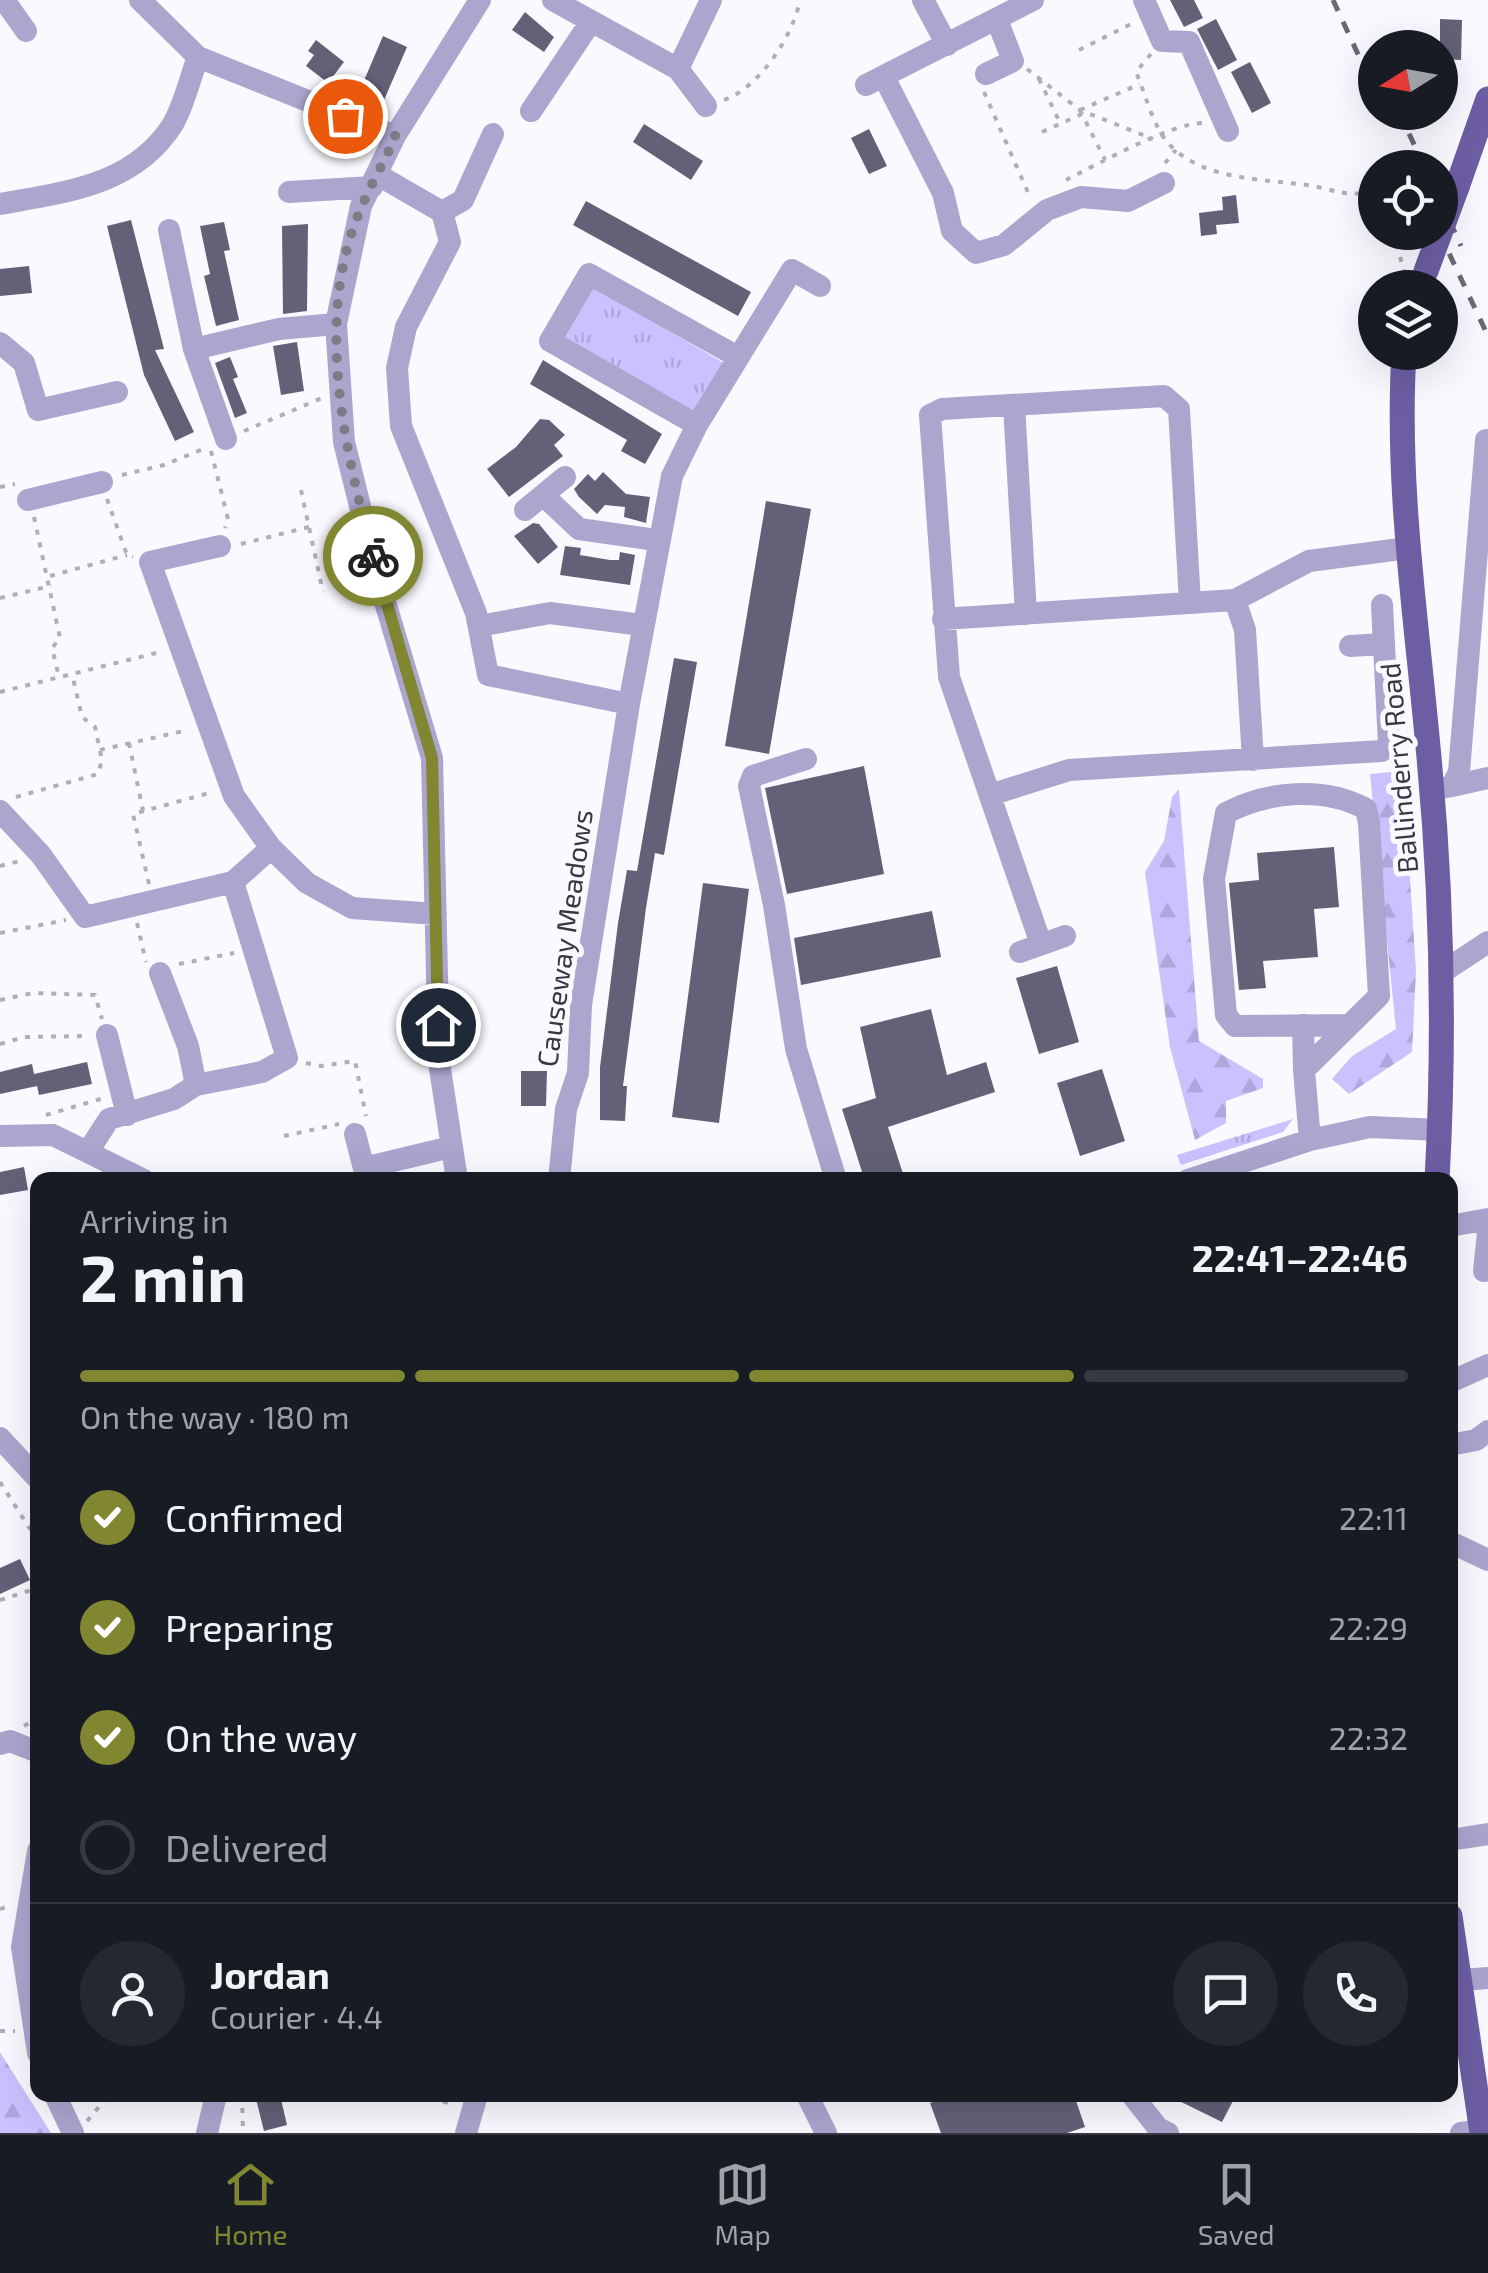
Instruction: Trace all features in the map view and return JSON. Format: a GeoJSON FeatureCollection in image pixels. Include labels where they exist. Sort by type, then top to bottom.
{"type":"FeatureCollection","features":[{"type":"Feature","properties":{"kind":"main road"},"geometry":{"type":"LineString","coordinates":[[1427,270],[1488,98]]}},
{"type":"Feature","properties":{"kind":"main road","name":"Ballinderry Road"},"geometry":{"type":"LineString","coordinates":[[1404,370],[1402,466],[1408,548],[1442,788],[1437,1172]]}},
{"type":"Feature","properties":{"kind":"main road"},"geometry":{"type":"LineString","coordinates":[[1458,1967],[1475,2132]]}},
{"type":"Feature","properties":{"kind":"street"},"geometry":{"type":"LineString","coordinates":[[4,0],[26,31]]}},
{"type":"Feature","properties":{"kind":"street"},"geometry":{"type":"LineString","coordinates":[[140,0],[198,57],[396,136]]}},
{"type":"Feature","properties":{"kind":"street"},"geometry":{"type":"LineString","coordinates":[[456,1172],[439,1062],[432,758],[379,582],[344,442],[336,324],[348,250],[361,206],[396,136],[480,0]]}},
{"type":"Feature","properties":{"kind":"street"},"geometry":{"type":"LineString","coordinates":[[553,0],[590,24],[678,69],[706,106]]}},
{"type":"Feature","properties":{"kind":"street"},"geometry":{"type":"LineString","coordinates":[[678,69],[710,0]]}},
{"type":"Feature","properties":{"kind":"street"},"geometry":{"type":"LineString","coordinates":[[924,0],[946,46]]}},
{"type":"Feature","properties":{"kind":"street"},"geometry":{"type":"LineString","coordinates":[[1033,0],[875,81],[943,193],[952,232],[976,253],[1004,246],[1046,210],[1081,196],[1128,201],[1164,183]]}},
{"type":"Feature","properties":{"kind":"street"},"geometry":{"type":"LineString","coordinates":[[1148,7],[1162,41],[1189,42],[1218,123]]}},
{"type":"Feature","properties":{"kind":"street"},"geometry":{"type":"LineString","coordinates":[[986,74],[1014,61],[997,20]]}},
{"type":"Feature","properties":{"kind":"street"},"geometry":{"type":"LineString","coordinates":[[531,111],[590,24]]}},
{"type":"Feature","properties":{"kind":"street"},"geometry":{"type":"LineString","coordinates":[[0,204],[95,187],[139,162],[173,124],[198,57]]}},
{"type":"Feature","properties":{"kind":"street"},"geometry":{"type":"LineString","coordinates":[[442,212],[463,200],[493,134]]}},
{"type":"Feature","properties":{"kind":"street"},"geometry":{"type":"LineString","coordinates":[[289,192],[375,181],[442,212]]}},
{"type":"Feature","properties":{"kind":"street"},"geometry":{"type":"LineString","coordinates":[[442,212],[450,242],[406,327],[397,368],[401,426],[479,626],[488,675],[628,704]]}},
{"type":"Feature","properties":{"kind":"street"},"geometry":{"type":"LineString","coordinates":[[169,230],[218,442]]}},
{"type":"Feature","properties":{"kind":"street","name":"Causeway Meadows"},"geometry":{"type":"LineString","coordinates":[[560,1172],[566,1109],[578,1073],[581,1006],[628,704],[656,540],[672,476],[697,425],[792,270],[820,286]]}},
{"type":"Feature","properties":{"kind":"street"},"geometry":{"type":"LineString","coordinates":[[697,425],[550,342],[589,274],[738,357]]}},
{"type":"Feature","properties":{"kind":"street"},"geometry":{"type":"LineString","coordinates":[[194,349],[279,329],[336,324]]}},
{"type":"Feature","properties":{"kind":"street"},"geometry":{"type":"LineString","coordinates":[[0,344],[24,363],[38,410],[117,392]]}},
{"type":"Feature","properties":{"kind":"street"},"geometry":{"type":"LineString","coordinates":[[1065,936],[1030,948],[990,795],[949,677],[930,415],[942,410],[1014,405],[1164,396],[1173,399],[1178,409],[1190,603]]}},
{"type":"Feature","properties":{"kind":"street"},"geometry":{"type":"LineString","coordinates":[[1014,405],[1026,614]]}},
{"type":"Feature","properties":{"kind":"street"},"geometry":{"type":"LineString","coordinates":[[1442,788],[1458,772],[1486,440]]}},
{"type":"Feature","properties":{"kind":"street"},"geometry":{"type":"LineString","coordinates":[[525,510],[565,477]]}},
{"type":"Feature","properties":{"kind":"street"},"geometry":{"type":"LineString","coordinates":[[28,500],[102,482]]}},
{"type":"Feature","properties":{"kind":"street"},"geometry":{"type":"LineString","coordinates":[[544,496],[579,529],[656,540]]}},
{"type":"Feature","properties":{"kind":"street"},"geometry":{"type":"LineString","coordinates":[[220,546],[150,562],[184,646],[231,787],[271,848],[307,882],[352,908],[436,914]]}},
{"type":"Feature","properties":{"kind":"street"},"geometry":{"type":"LineString","coordinates":[[943,620],[1235,600],[1309,561],[1408,548]]}},
{"type":"Feature","properties":{"kind":"street"},"geometry":{"type":"LineString","coordinates":[[1235,600],[1245,630],[1253,760]]}},
{"type":"Feature","properties":{"kind":"street"},"geometry":{"type":"LineString","coordinates":[[990,795],[1069,770],[1382,750],[1389,745],[1382,605]]}},
{"type":"Feature","properties":{"kind":"street"},"geometry":{"type":"LineString","coordinates":[[479,626],[550,613],[642,625]]}},
{"type":"Feature","properties":{"kind":"street"},"geometry":{"type":"LineString","coordinates":[[1350,646],[1384,644]]}},
{"type":"Feature","properties":{"kind":"street"},"geometry":{"type":"LineString","coordinates":[[806,759],[753,776],[749,786],[774,905],[796,1049],[834,1172]]}},
{"type":"Feature","properties":{"kind":"street"},"geometry":{"type":"LineString","coordinates":[[1442,788],[1488,778]]}},
{"type":"Feature","properties":{"kind":"street"},"geometry":{"type":"LineString","coordinates":[[1304,1070],[1379,996],[1366,809],[1341,796],[1251,800],[1226,813],[1214,879],[1226,1014],[1234,1026],[1349,1024]]}},
{"type":"Feature","properties":{"kind":"street"},"geometry":{"type":"LineString","coordinates":[[6,805],[82,911],[153,901],[233,882],[271,848]]}},
{"type":"Feature","properties":{"kind":"street"},"geometry":{"type":"LineString","coordinates":[[89,1150],[124,1104],[174,1098],[196,1085],[262,1072],[287,1058],[233,882]]}},
{"type":"Feature","properties":{"kind":"street"},"geometry":{"type":"LineString","coordinates":[[1441,973],[1488,942]]}},
{"type":"Feature","properties":{"kind":"street"},"geometry":{"type":"LineString","coordinates":[[160,972],[188,1046],[196,1085]]}},
{"type":"Feature","properties":{"kind":"street"},"geometry":{"type":"LineString","coordinates":[[1304,1026],[1310,1140]]}},
{"type":"Feature","properties":{"kind":"street"},"geometry":{"type":"LineString","coordinates":[[107,1036],[124,1104]]}},
{"type":"Feature","properties":{"kind":"street"},"geometry":{"type":"LineString","coordinates":[[1212,1172],[1310,1140],[1370,1127],[1440,1130]]}},
{"type":"Feature","properties":{"kind":"street"},"geometry":{"type":"LineString","coordinates":[[3,1134],[52,1136],[129,1172]]}},
{"type":"Feature","properties":{"kind":"street"},"geometry":{"type":"LineString","coordinates":[[355,1134],[365,1172]]}},
{"type":"Feature","properties":{"kind":"street"},"geometry":{"type":"LineString","coordinates":[[373,1172],[452,1148]]}},
{"type":"Feature","properties":{"kind":"street"},"geometry":{"type":"LineString","coordinates":[[1458,1225],[1488,1219]]}},
{"type":"Feature","properties":{"kind":"street"},"geometry":{"type":"LineString","coordinates":[[1484,1270],[1488,1233]]}},
{"type":"Feature","properties":{"kind":"street"},"geometry":{"type":"LineString","coordinates":[[1458,1378],[1488,1365]]}},
{"type":"Feature","properties":{"kind":"street"},"geometry":{"type":"LineString","coordinates":[[1458,1443],[1476,1440],[1488,1431]]}},
{"type":"Feature","properties":{"kind":"street"},"geometry":{"type":"LineString","coordinates":[[0,1438],[30,1470]]}},
{"type":"Feature","properties":{"kind":"street"},"geometry":{"type":"LineString","coordinates":[[1458,1546],[1488,1560]]}},
{"type":"Feature","properties":{"kind":"street"},"geometry":{"type":"LineString","coordinates":[[0,1744],[10,1741],[30,1749]]}},
{"type":"Feature","properties":{"kind":"street"},"geometry":{"type":"LineString","coordinates":[[1458,1839],[1488,1834]]}},
{"type":"Feature","properties":{"kind":"street"},"geometry":{"type":"LineString","coordinates":[[30,1900],[22,1948],[30,2000]]}},
{"type":"Feature","properties":{"kind":"street"},"geometry":{"type":"LineString","coordinates":[[1460,1980],[1488,1978]]}},
{"type":"Feature","properties":{"kind":"street"},"geometry":{"type":"LineString","coordinates":[[60,2102],[78,2129]]}},
{"type":"Feature","properties":{"kind":"street"},"geometry":{"type":"LineString","coordinates":[[207,2133],[214,2102]]}},
{"type":"Feature","properties":{"kind":"street"},"geometry":{"type":"LineString","coordinates":[[466,2133],[475,2102]]}},
{"type":"Feature","properties":{"kind":"street"},"geometry":{"type":"LineString","coordinates":[[810,2102],[821,2131]]}},
{"type":"Feature","properties":{"kind":"street"},"geometry":{"type":"LineString","coordinates":[[1137,2102],[1160,2131]]}},
{"type":"Feature","properties":{"kind":"path"},"geometry":{"type":"LineString","coordinates":[[706,106],[746,91],[786,37],[800,0]]}},
{"type":"Feature","properties":{"kind":"path"},"geometry":{"type":"LineString","coordinates":[[1079,50],[1148,7]]}},
{"type":"Feature","properties":{"kind":"path"},"geometry":{"type":"LineString","coordinates":[[1162,41],[1136,72],[1163,136],[1193,162],[1220,172],[1313,186],[1342,196],[1358,193]]}},
{"type":"Feature","properties":{"kind":"path"},"geometry":{"type":"LineString","coordinates":[[1014,61],[1081,112],[1153,139]]}},
{"type":"Feature","properties":{"kind":"path"},"geometry":{"type":"LineString","coordinates":[[986,74],[984,99],[1030,197],[1045,190]]}},
{"type":"Feature","properties":{"kind":"path"},"geometry":{"type":"LineString","coordinates":[[1037,75],[1060,124]]}},
{"type":"Feature","properties":{"kind":"path"},"geometry":{"type":"LineString","coordinates":[[1042,132],[1141,83]]}},
{"type":"Feature","properties":{"kind":"path"},"geometry":{"type":"LineString","coordinates":[[1081,112],[1106,161]]}},
{"type":"Feature","properties":{"kind":"path"},"geometry":{"type":"LineString","coordinates":[[1060,182],[1192,123],[1218,123]]}},
{"type":"Feature","properties":{"kind":"path"},"geometry":{"type":"LineString","coordinates":[[218,442],[228,519],[220,546],[309,527]]}},
{"type":"Feature","properties":{"kind":"path"},"geometry":{"type":"LineString","coordinates":[[0,487],[22,482],[28,500],[51,586],[60,638],[52,648],[59,677]]}},
{"type":"Feature","properties":{"kind":"path"},"geometry":{"type":"LineString","coordinates":[[102,482],[127,555]]}},
{"type":"Feature","properties":{"kind":"path"},"geometry":{"type":"LineString","coordinates":[[301,490],[323,592]]}},
{"type":"Feature","properties":{"kind":"path"},"geometry":{"type":"LineString","coordinates":[[48,576],[127,555],[150,562]]}},
{"type":"Feature","properties":{"kind":"path"},"geometry":{"type":"LineString","coordinates":[[0,598],[51,586]]}},
{"type":"Feature","properties":{"kind":"path"},"geometry":{"type":"LineString","coordinates":[[0,692],[184,646]]}},
{"type":"Feature","properties":{"kind":"path"},"geometry":{"type":"LineString","coordinates":[[6,805],[24,791],[98,774],[100,750],[94,727],[82,717],[72,674]]}},
{"type":"Feature","properties":{"kind":"path"},"geometry":{"type":"LineString","coordinates":[[100,750],[210,725]]}},
{"type":"Feature","properties":{"kind":"path"},"geometry":{"type":"LineString","coordinates":[[129,743],[143,812]]}},
{"type":"Feature","properties":{"kind":"path"},"geometry":{"type":"LineString","coordinates":[[153,901],[133,814],[231,787]]}},
{"type":"Feature","properties":{"kind":"path"},"geometry":{"type":"LineString","coordinates":[[0,933],[82,911]]}},
{"type":"Feature","properties":{"kind":"path"},"geometry":{"type":"LineString","coordinates":[[137,923],[146,964],[160,972],[175,965],[254,949]]}},
{"type":"Feature","properties":{"kind":"path"},"geometry":{"type":"LineString","coordinates":[[0,1000],[33,993],[95,996],[107,1036],[24,1037],[0,1044]]}},
{"type":"Feature","properties":{"kind":"path"},"geometry":{"type":"LineString","coordinates":[[284,1136],[366,1118],[355,1061],[322,1066],[287,1058]]}},
{"type":"Feature","properties":{"kind":"path"},"geometry":{"type":"LineString","coordinates":[[3,1134],[48,1114],[124,1104]]}},
{"type":"Feature","properties":{"kind":"path"},"geometry":{"type":"LineString","coordinates":[[0,1482],[30,1529]]}},
{"type":"Feature","properties":{"kind":"path"},"geometry":{"type":"LineString","coordinates":[[0,1600],[30,1591]]}},
{"type":"Feature","properties":{"kind":"path"},"geometry":{"type":"LineString","coordinates":[[78,2129],[103,2102]]}},
{"type":"Feature","properties":{"kind":"path"},"geometry":{"type":"LineString","coordinates":[[242,2102],[243,2133]]}},
{"type":"Feature","properties":{"kind":"green space"},"geometry":{"type":"Polygon","coordinates":[[[592,286],[724,363],[695,413],[563,336],[592,286]]]}},
{"type":"Feature","properties":{"kind":"green space"},"geometry":{"type":"Polygon","coordinates":[[[1403,771],[1416,971],[1412,1052],[1349,1094],[1332,1079],[1352,1056],[1396,1029],[1370,774],[1403,771]]]}},
{"type":"Feature","properties":{"kind":"green space"},"geometry":{"type":"Polygon","coordinates":[[[1179,789],[1199,1041],[1263,1079],[1263,1088],[1226,1101],[1226,1123],[1195,1140],[1170,1047],[1145,872],[1164,841],[1172,797],[1179,789]]]}},
{"type":"Feature","properties":{"kind":"green space"},"geometry":{"type":"Polygon","coordinates":[[[1293,1119],[1283,1132],[1181,1165],[1177,1155],[1293,1119]]]}},
{"type":"Feature","properties":{"kind":"green space"},"geometry":{"type":"Polygon","coordinates":[[[0,2052],[51,2133],[0,2133],[0,2052]]]}},
{"type":"Feature","properties":{"kind":"building"},"geometry":{"type":"Polygon","coordinates":[[[1170,0],[1194,0],[1203,18],[1184,27],[1170,0]]]}},
{"type":"Feature","properties":{"kind":"building"},"geometry":{"type":"Polygon","coordinates":[[[525,12],[554,37],[544,52],[512,30],[525,12]]]}},
{"type":"Feature","properties":{"kind":"building"},"geometry":{"type":"Polygon","coordinates":[[[1216,19],[1237,60],[1218,70],[1197,29],[1216,19]]]}},
{"type":"Feature","properties":{"kind":"building"},"geometry":{"type":"Polygon","coordinates":[[[1440,19],[1462,20],[1461,60],[1458,30],[1440,30],[1440,19]]]}},
{"type":"Feature","properties":{"kind":"building"},"geometry":{"type":"Polygon","coordinates":[[[383,36],[407,47],[381,107],[374,104],[371,110],[354,104],[383,36]]]}},
{"type":"Feature","properties":{"kind":"building"},"geometry":{"type":"Polygon","coordinates":[[[316,40],[344,62],[328,83],[306,66],[314,55],[308,51],[316,40]]]}},
{"type":"Feature","properties":{"kind":"building"},"geometry":{"type":"Polygon","coordinates":[[[1250,62],[1271,103],[1252,113],[1231,72],[1250,62]]]}},
{"type":"Feature","properties":{"kind":"building"},"geometry":{"type":"Polygon","coordinates":[[[644,124],[703,161],[691,180],[633,142],[644,124]]]}},
{"type":"Feature","properties":{"kind":"building"},"geometry":{"type":"Polygon","coordinates":[[[869,129],[887,166],[869,174],[851,138],[869,129]]]}},
{"type":"Feature","properties":{"kind":"building"},"geometry":{"type":"Polygon","coordinates":[[[1236,195],[1239,223],[1216,225],[1217,234],[1201,236],[1199,213],[1223,210],[1222,197],[1236,195]]]}},
{"type":"Feature","properties":{"kind":"building"},"geometry":{"type":"Polygon","coordinates":[[[586,201],[751,292],[738,316],[573,225],[586,201]]]}},
{"type":"Feature","properties":{"kind":"building"},"geometry":{"type":"Polygon","coordinates":[[[131,220],[164,349],[155,350],[194,432],[175,441],[144,375],[107,226],[131,220]]]}},
{"type":"Feature","properties":{"kind":"building"},"geometry":{"type":"Polygon","coordinates":[[[224,222],[230,250],[224,251],[239,320],[216,326],[204,276],[210,274],[200,226],[224,222]]]}},
{"type":"Feature","properties":{"kind":"building"},"geometry":{"type":"Polygon","coordinates":[[[308,224],[307,311],[283,314],[282,226],[308,224]]]}},
{"type":"Feature","properties":{"kind":"building"},"geometry":{"type":"Polygon","coordinates":[[[29,266],[32,293],[0,296],[0,269],[29,266]]]}},
{"type":"Feature","properties":{"kind":"building"},"geometry":{"type":"Polygon","coordinates":[[[297,342],[304,391],[281,395],[273,346],[297,342]]]}},
{"type":"Feature","properties":{"kind":"building"},"geometry":{"type":"Polygon","coordinates":[[[230,357],[238,377],[233,379],[247,413],[235,418],[215,363],[230,357]]]}},
{"type":"Feature","properties":{"kind":"building"},"geometry":{"type":"Polygon","coordinates":[[[543,360],[662,434],[645,464],[621,451],[627,440],[530,384],[543,360]]]}},
{"type":"Feature","properties":{"kind":"building"},"geometry":{"type":"Polygon","coordinates":[[[540,419],[549,420],[565,435],[554,445],[563,456],[509,497],[487,469],[516,447],[540,419]]]}},
{"type":"Feature","properties":{"kind":"building"},"geometry":{"type":"Polygon","coordinates":[[[603,472],[626,494],[650,497],[646,523],[624,517],[625,507],[605,505],[597,514],[579,497],[574,489],[588,474],[595,481],[603,472]]]}},
{"type":"Feature","properties":{"kind":"building"},"geometry":{"type":"Polygon","coordinates":[[[766,501],[811,509],[769,754],[725,746],[766,501]]]}},
{"type":"Feature","properties":{"kind":"building"},"geometry":{"type":"Polygon","coordinates":[[[533,523],[539,524],[558,547],[538,564],[514,536],[533,523]]]}},
{"type":"Feature","properties":{"kind":"building"},"geometry":{"type":"Polygon","coordinates":[[[565,546],[581,548],[580,555],[610,560],[619,560],[620,552],[635,555],[630,585],[560,575],[565,546]]]}},
{"type":"Feature","properties":{"kind":"building"},"geometry":{"type":"Polygon","coordinates":[[[674,658],[697,662],[664,855],[655,853],[646,908],[623,1086],[627,1086],[625,1121],[600,1120],[600,1067],[618,923],[627,870],[637,871],[674,658]]]}},
{"type":"Feature","properties":{"kind":"building"},"geometry":{"type":"Polygon","coordinates":[[[864,766],[884,874],[787,894],[765,788],[864,766]]]}},
{"type":"Feature","properties":{"kind":"building"},"geometry":{"type":"Polygon","coordinates":[[[1334,847],[1339,907],[1314,909],[1318,957],[1263,961],[1266,988],[1239,990],[1229,883],[1259,880],[1257,853],[1334,847]]]}},
{"type":"Feature","properties":{"kind":"building"},"geometry":{"type":"Polygon","coordinates":[[[703,883],[749,889],[719,1123],[672,1117],[703,883]]]}},
{"type":"Feature","properties":{"kind":"building"},"geometry":{"type":"Polygon","coordinates":[[[932,911],[941,957],[801,985],[794,938],[932,911]]]}},
{"type":"Feature","properties":{"kind":"building"},"geometry":{"type":"Polygon","coordinates":[[[1057,966],[1079,1042],[1039,1054],[1016,978],[1057,966]]]}},
{"type":"Feature","properties":{"kind":"building"},"geometry":{"type":"Polygon","coordinates":[[[931,1009],[947,1075],[986,1062],[995,1092],[888,1127],[902,1172],[862,1172],[842,1109],[876,1098],[860,1027],[931,1009]]]}},
{"type":"Feature","properties":{"kind":"building"},"geometry":{"type":"Polygon","coordinates":[[[87,1062],[92,1084],[39,1095],[37,1086],[0,1094],[0,1072],[32,1064],[34,1074],[87,1062]]]}},
{"type":"Feature","properties":{"kind":"building"},"geometry":{"type":"Polygon","coordinates":[[[1102,1069],[1125,1141],[1080,1156],[1057,1083],[1102,1069]]]}},
{"type":"Feature","properties":{"kind":"building"},"geometry":{"type":"Polygon","coordinates":[[[521,1071],[547,1071],[546,1106],[521,1106],[521,1071]]]}},
{"type":"Feature","properties":{"kind":"building"},"geometry":{"type":"Polygon","coordinates":[[[24,1167],[28,1190],[0,1195],[0,1172],[24,1167]]]}},
{"type":"Feature","properties":{"kind":"building"},"geometry":{"type":"Polygon","coordinates":[[[20,1559],[30,1580],[0,1594],[0,1568],[20,1559]]]}},
{"type":"Feature","properties":{"kind":"building"},"geometry":{"type":"Polygon","coordinates":[[[257,2102],[282,2102],[287,2125],[264,2131],[257,2102]]]}},
{"type":"Feature","properties":{"kind":"building"},"geometry":{"type":"Polygon","coordinates":[[[1076,2102],[1085,2127],[1067,2133],[941,2133],[930,2103],[1076,2102]]]}},
{"type":"Feature","properties":{"kind":"building"},"geometry":{"type":"Polygon","coordinates":[[[1181,2102],[1232,2102],[1222,2122],[1181,2102]]]}},
{"type":"Feature","properties":{"kind":"railway"},"geometry":{"type":"LineString","coordinates":[[1333,0],[1358,54]]}},
{"type":"Feature","properties":{"kind":"railway"},"geometry":{"type":"LineString","coordinates":[[1407,130],[1417,150]]}},
{"type":"Feature","properties":{"kind":"railway"},"geometry":{"type":"LineString","coordinates":[[1458,239],[1461,246]]}},
{"type":"Feature","properties":{"kind":"railway"},"geometry":{"type":"LineString","coordinates":[[1447,250],[1488,336]]}},
{"type":"Feature","properties":{"kind":"way so far"},"geometry":{"type":"LineString","coordinates":[[345,116],[396,136],[361,206],[348,250],[336,324],[344,442],[373,556]]}},
{"type":"Feature","properties":{"kind":"route"},"geometry":{"type":"LineString","coordinates":[[373,556],[432,758],[438,1025]]}}]}
